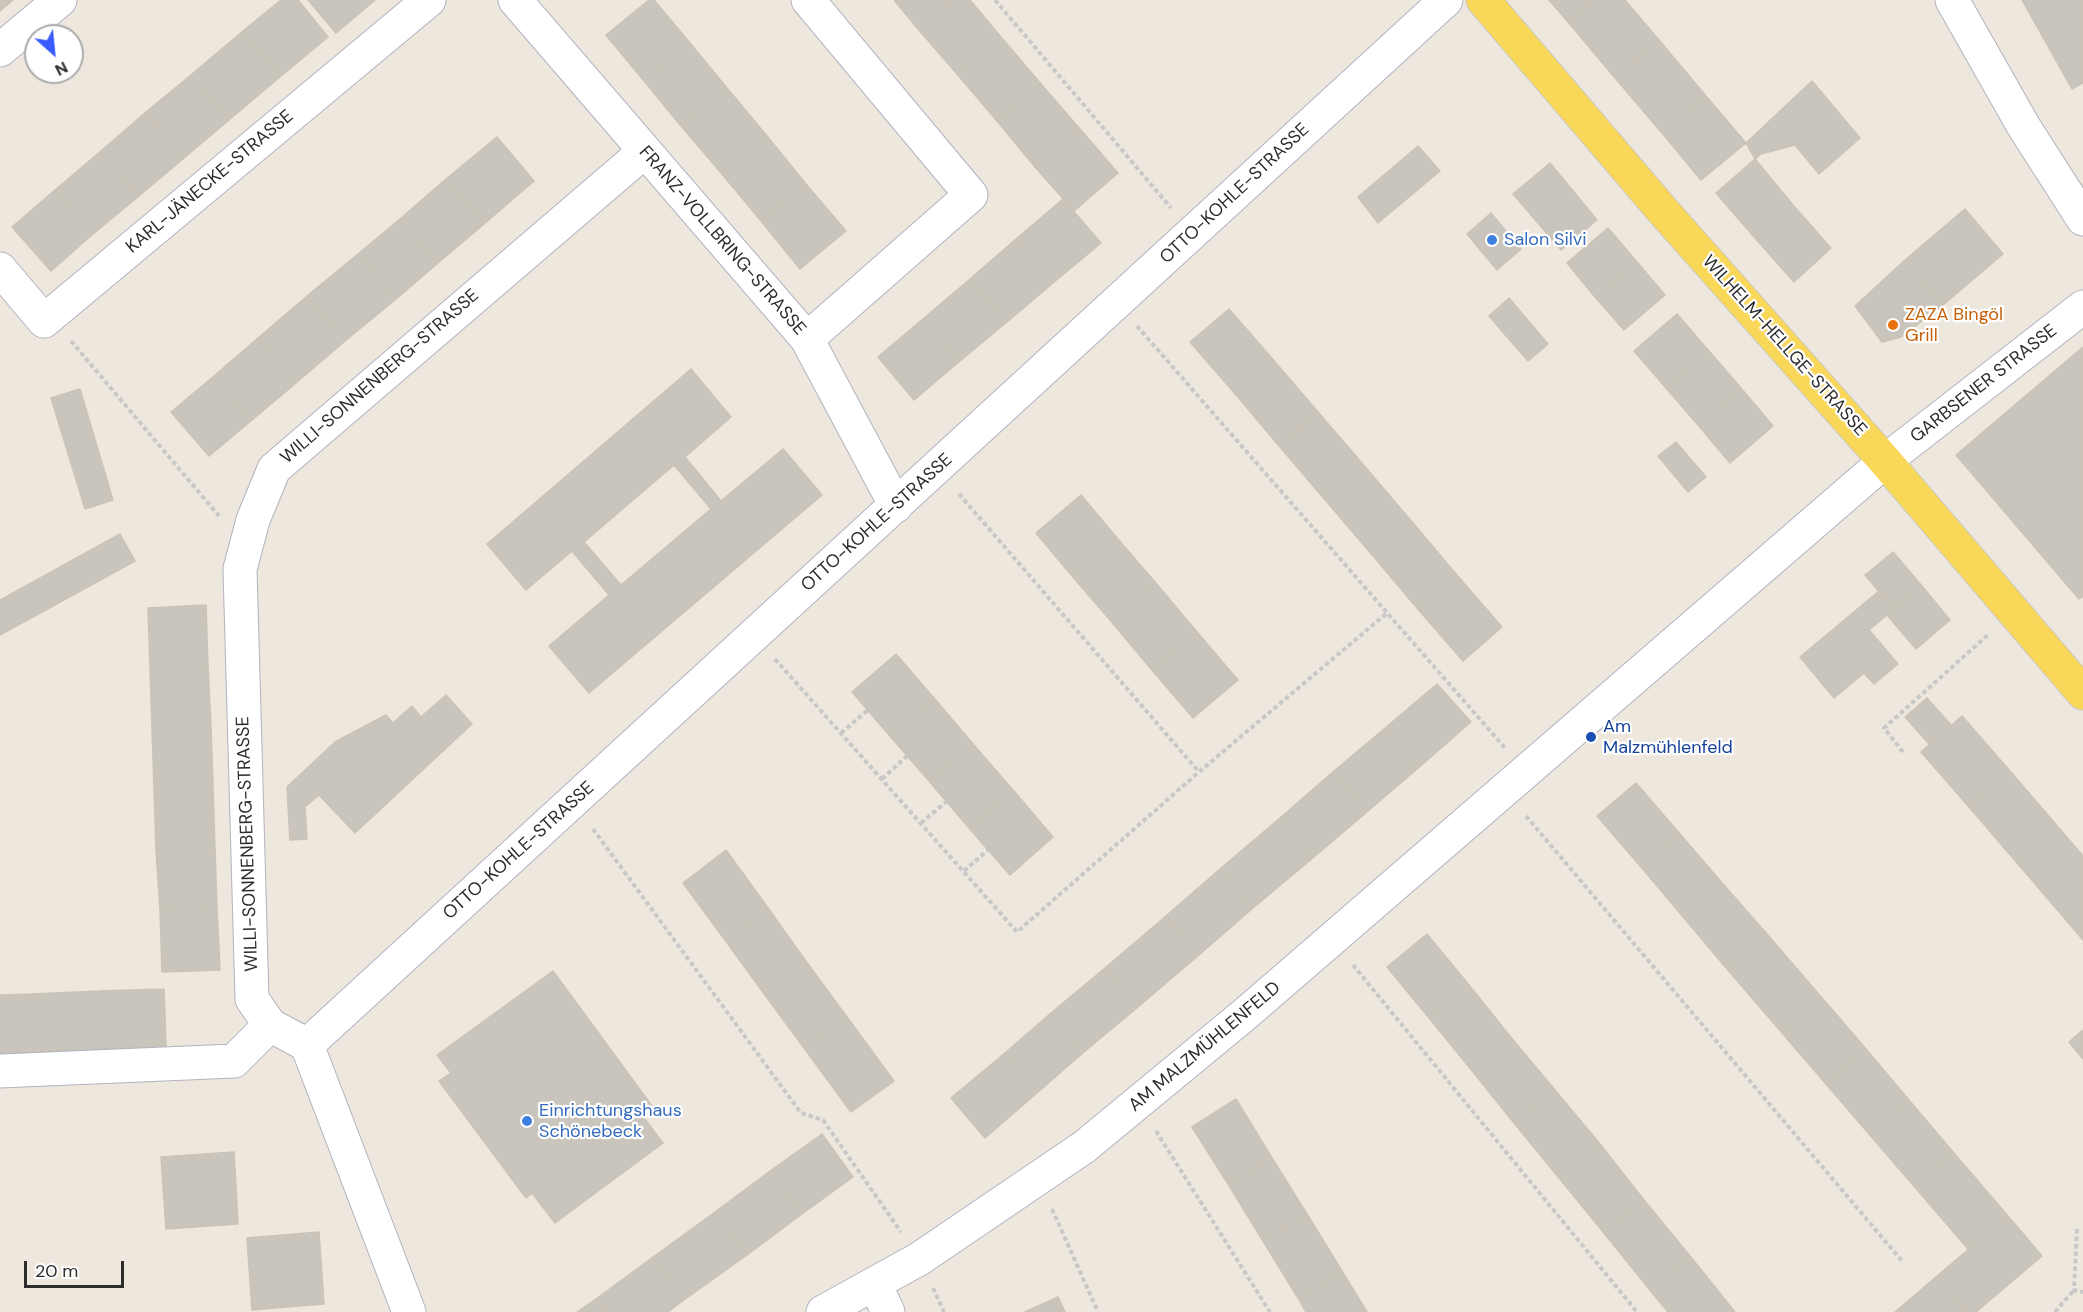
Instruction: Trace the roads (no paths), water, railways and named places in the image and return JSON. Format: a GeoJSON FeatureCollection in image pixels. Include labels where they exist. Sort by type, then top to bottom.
{"type":"FeatureCollection","features":[{"type":"Feature","properties":{"kind":"main road","name":"WILHELM-HELLGE-STRASSE"},"geometry":{"type":"LineString","coordinates":[[1483,0],[1663,211],[1885,461],[2082,691]]}},
{"type":"Feature","properties":{"kind":"street"},"geometry":{"type":"LineString","coordinates":[[0,50],[60,0]]}},
{"type":"Feature","properties":{"kind":"street","name":"KARL-JÄNECKE-STRASSE"},"geometry":{"type":"LineString","coordinates":[[0,269],[44,321],[429,0]]}},
{"type":"Feature","properties":{"kind":"street","name":"FRANZ-VOLLBRING-STRASSE"},"geometry":{"type":"LineString","coordinates":[[515,0],[807,339],[896,506]]}},
{"type":"Feature","properties":{"kind":"street"},"geometry":{"type":"LineString","coordinates":[[807,339],[971,195],[808,0]]}},
{"type":"Feature","properties":{"kind":"street","name":"OTTO-KOHLE-STRASSE"},"geometry":{"type":"LineString","coordinates":[[307,1045],[1446,0]]}},
{"type":"Feature","properties":{"kind":"street"},"geometry":{"type":"LineString","coordinates":[[1953,0],[2024,127],[2083,219]]}},
{"type":"Feature","properties":{"kind":"street","name":"WILLI-SONNENBERG-STRASSE"},"geometry":{"type":"LineString","coordinates":[[307,1045],[270,1025],[252,999],[240,569],[253,519],[274,469],[645,151]]}},
{"type":"Feature","properties":{"kind":"street","name":"GARBSENER STRASSE"},"geometry":{"type":"LineString","coordinates":[[1885,461],[2083,308]]}},
{"type":"Feature","properties":{"kind":"street","name":"AM MALZMÜHLENFELD"},"geometry":{"type":"LineString","coordinates":[[823,1312],[881,1298],[919,1258],[1084,1147],[1332,939],[1885,461]]}},
{"type":"Feature","properties":{"kind":"street"},"geometry":{"type":"LineString","coordinates":[[0,1071],[234,1061],[270,1025]]}},
{"type":"Feature","properties":{"kind":"street"},"geometry":{"type":"LineString","coordinates":[[307,1045],[410,1312]]}},
{"type":"Feature","properties":{"kind":"place","name":"Salon Silvi"},"geometry":{"type":"Point","coordinates":[1492,240]}},
{"type":"Feature","properties":{"kind":"place","name":"ZAZA Bingöl Grill"},"geometry":{"type":"Point","coordinates":[1893,325]}},
{"type":"Feature","properties":{"kind":"place","name":"Am Malzmühlenfeld"},"geometry":{"type":"Point","coordinates":[1591,737]}},
{"type":"Feature","properties":{"kind":"place","name":"Einrichtungshaus Schönebeck"},"geometry":{"type":"Point","coordinates":[527,1121]}}]}
